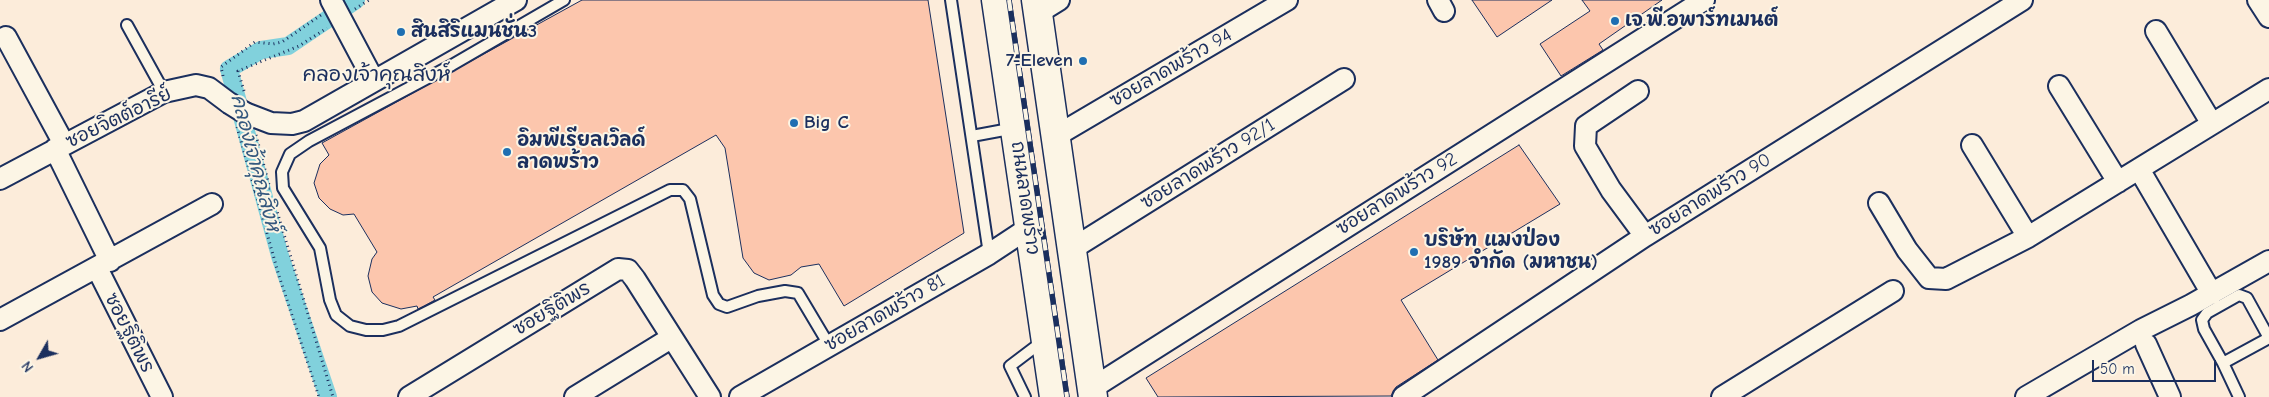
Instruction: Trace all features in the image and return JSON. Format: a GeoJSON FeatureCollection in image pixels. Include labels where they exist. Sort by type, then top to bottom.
{"type":"FeatureCollection","features":[{"type":"Feature","properties":{"kind":"main road","name":"ถนนลาดพร้าว"},"geometry":{"type":"LineString","coordinates":[[996,0],[1054,397]]}},
{"type":"Feature","properties":{"kind":"main road"},"geometry":{"type":"LineString","coordinates":[[1045,4],[1056,136],[1092,393]]}},
{"type":"Feature","properties":{"kind":"street","name":"ซอยจิตต์อารีย์"},"geometry":{"type":"LineString","coordinates":[[0,180],[60,146],[164,92],[196,85],[209,88],[237,108],[271,123],[292,124],[304,121],[516,0]]}},
{"type":"Feature","properties":{"kind":"street","name":"ซอยลาดพร้าว 94"},"geometry":{"type":"LineString","coordinates":[[1056,136],[1287,0]]}},
{"type":"Feature","properties":{"kind":"street","name":"ซอยลาดพร้าว 92"},"geometry":{"type":"LineString","coordinates":[[1092,393],[1704,0]]}},
{"type":"Feature","properties":{"kind":"street","name":"ซอยลาดพร้าว 90"},"geometry":{"type":"LineString","coordinates":[[1404,397],[1645,236],[2022,0]]}},
{"type":"Feature","properties":{"kind":"street"},"geometry":{"type":"LineString","coordinates":[[2258,0],[2269,17]]}},
{"type":"Feature","properties":{"kind":"street"},"geometry":{"type":"LineString","coordinates":[[335,8],[374,80]]}},
{"type":"Feature","properties":{"kind":"street"},"geometry":{"type":"LineString","coordinates":[[2156,31],[2212,124]]}},
{"type":"Feature","properties":{"kind":"street","name":"ซอยฐิติพร"},"geometry":{"type":"LineString","coordinates":[[6,37],[60,146],[103,265],[162,397]]}},
{"type":"Feature","properties":{"kind":"street","name":"ซอยลาดพร้าว 92/1"},"geometry":{"type":"LineString","coordinates":[[1072,249],[1344,79]]}},
{"type":"Feature","properties":{"kind":"street"},"geometry":{"type":"LineString","coordinates":[[2059,86],[2118,182]]}},
{"type":"Feature","properties":{"kind":"street"},"geometry":{"type":"LineString","coordinates":[[1879,203],[1907,250],[1929,278],[1946,279],[2028,237],[2269,89]]}},
{"type":"Feature","properties":{"kind":"street"},"geometry":{"type":"LineString","coordinates":[[1638,91],[1586,126],[1585,146],[1611,190],[1645,236]]}},
{"type":"Feature","properties":{"kind":"street"},"geometry":{"type":"LineString","coordinates":[[1972,145],[2028,237]]}},
{"type":"Feature","properties":{"kind":"street"},"geometry":{"type":"LineString","coordinates":[[2139,169],[2212,294]]}},
{"type":"Feature","properties":{"kind":"street"},"geometry":{"type":"LineString","coordinates":[[0,320],[212,204]]}},
{"type":"Feature","properties":{"kind":"street","name":"ซอยลาดพร้าว 81"},"geometry":{"type":"LineString","coordinates":[[740,397],[989,254],[1030,228]]}},
{"type":"Feature","properties":{"kind":"street"},"geometry":{"type":"LineString","coordinates":[[2026,397],[2141,330],[2212,294],[2269,260]]}},
{"type":"Feature","properties":{"kind":"street","name":"ซอยฐิติพร"},"geometry":{"type":"LineString","coordinates":[[409,397],[618,269],[628,270],[635,279],[670,338],[710,397]]}},
{"type":"Feature","properties":{"kind":"street"},"geometry":{"type":"LineString","coordinates":[[1722,397],[1893,291]]}},
{"type":"Feature","properties":{"kind":"street"},"geometry":{"type":"LineString","coordinates":[[575,397],[670,338]]}},
{"type":"Feature","properties":{"kind":"street"},"geometry":{"type":"LineString","coordinates":[[2146,344],[2170,397]]}},
{"type":"Feature","properties":{"kind":"lane"},"geometry":{"type":"LineString","coordinates":[[564,0],[452,65],[309,141],[295,150],[286,160],[282,177],[283,188],[320,248],[332,307],[342,321],[350,326],[374,331],[399,326],[670,190],[683,190],[690,198],[713,295],[719,304],[727,307],[758,296],[785,291],[798,292],[829,345]]}},
{"type":"Feature","properties":{"kind":"lane"},"geometry":{"type":"LineString","coordinates":[[951,0],[989,254]]}},
{"type":"Feature","properties":{"kind":"lane"},"geometry":{"type":"LineString","coordinates":[[127,25],[164,92]]}},
{"type":"Feature","properties":{"kind":"lane"},"geometry":{"type":"LineString","coordinates":[[304,121],[309,141]]}},
{"type":"Feature","properties":{"kind":"lane"},"geometry":{"type":"LineString","coordinates":[[972,136],[1015,128]]}},
{"type":"Feature","properties":{"kind":"lane"},"geometry":{"type":"LineString","coordinates":[[2223,363],[2269,338],[2246,298],[2239,295],[2207,313],[2202,320],[2204,329],[2239,397]]}},
{"type":"Feature","properties":{"kind":"lane"},"geometry":{"type":"LineString","coordinates":[[1021,395],[1010,366],[1045,339]]}},
{"type":"Feature","properties":{"kind":"path"},"geometry":{"type":"LineString","coordinates":[[254,192],[270,188]]}},
{"type":"Feature","properties":{"kind":"path"},"geometry":{"type":"LineString","coordinates":[[279,276],[319,397]]}},
{"type":"Feature","properties":{"kind":"building","name":"อิมพีเรียลเวิลด์ ลาดพร้าว"},"geometry":{"type":"Polygon","coordinates":[[[582,0],[928,0],[964,233],[844,306],[819,264],[801,267],[791,275],[769,280],[754,273],[743,258],[725,148],[716,135],[433,297],[435,300],[424,306],[418,309],[417,306],[401,309],[382,303],[372,292],[368,276],[372,259],[377,252],[354,214],[343,215],[330,209],[319,198],[314,183],[320,164],[329,155],[322,143],[582,0]]]}},
{"type":"Feature","properties":{"kind":"building"},"geometry":{"type":"Polygon","coordinates":[[[1472,0],[1552,0],[1497,37],[1472,0]]]}},
{"type":"Feature","properties":{"kind":"building"},"geometry":{"type":"Polygon","coordinates":[[[1582,0],[1662,0],[1599,44],[1603,50],[1561,76],[1540,44],[1590,11],[1582,0]]]}},
{"type":"Feature","properties":{"kind":"building","name":"บริษัท แมงป่อง 1989 จำกัด (มหาชน)"},"geometry":{"type":"Polygon","coordinates":[[[1519,145],[1560,204],[1401,300],[1438,360],[1396,387],[1391,396],[1158,397],[1146,378],[1519,145]]]}},
{"type":"Feature","properties":{"kind":"waterway","name":"คลองเจ้าคุณสิงห์"},"geometry":{"type":"LineString","coordinates":[[328,397],[280,256],[229,69],[261,50],[288,46],[356,0]]}},
{"type":"Feature","properties":{"kind":"railway"},"geometry":{"type":"LineString","coordinates":[[1009,0],[1067,397]]}},
{"type":"Feature","properties":{"kind":"place","name":"เจ.พี.อพาร์ทเมนต์"},"geometry":{"type":"Point","coordinates":[1615,21]}},
{"type":"Feature","properties":{"kind":"place","name":"สินสิริแมนชั่น3"},"geometry":{"type":"Point","coordinates":[401,32]}},
{"type":"Feature","properties":{"kind":"place","name":"7-Eleven"},"geometry":{"type":"Point","coordinates":[1083,61]}},
{"type":"Feature","properties":{"kind":"place","name":"Big C"},"geometry":{"type":"Point","coordinates":[794,123]}},
{"type":"Feature","properties":{"kind":"place","name":"อิมพีเรียลเวิลด์ ลาดพร้าว"},"geometry":{"type":"Point","coordinates":[507,152]}},
{"type":"Feature","properties":{"kind":"place","name":"บริษัท แมงป่อง 1989 จำกัด (มหาชน)"},"geometry":{"type":"Point","coordinates":[1414,252]}},
{"type":"Feature","properties":{"kind":"district","name":"คลองเจ้าคุณสิงห์"},"geometry":{"type":"Point","coordinates":[377,75]}}]}
